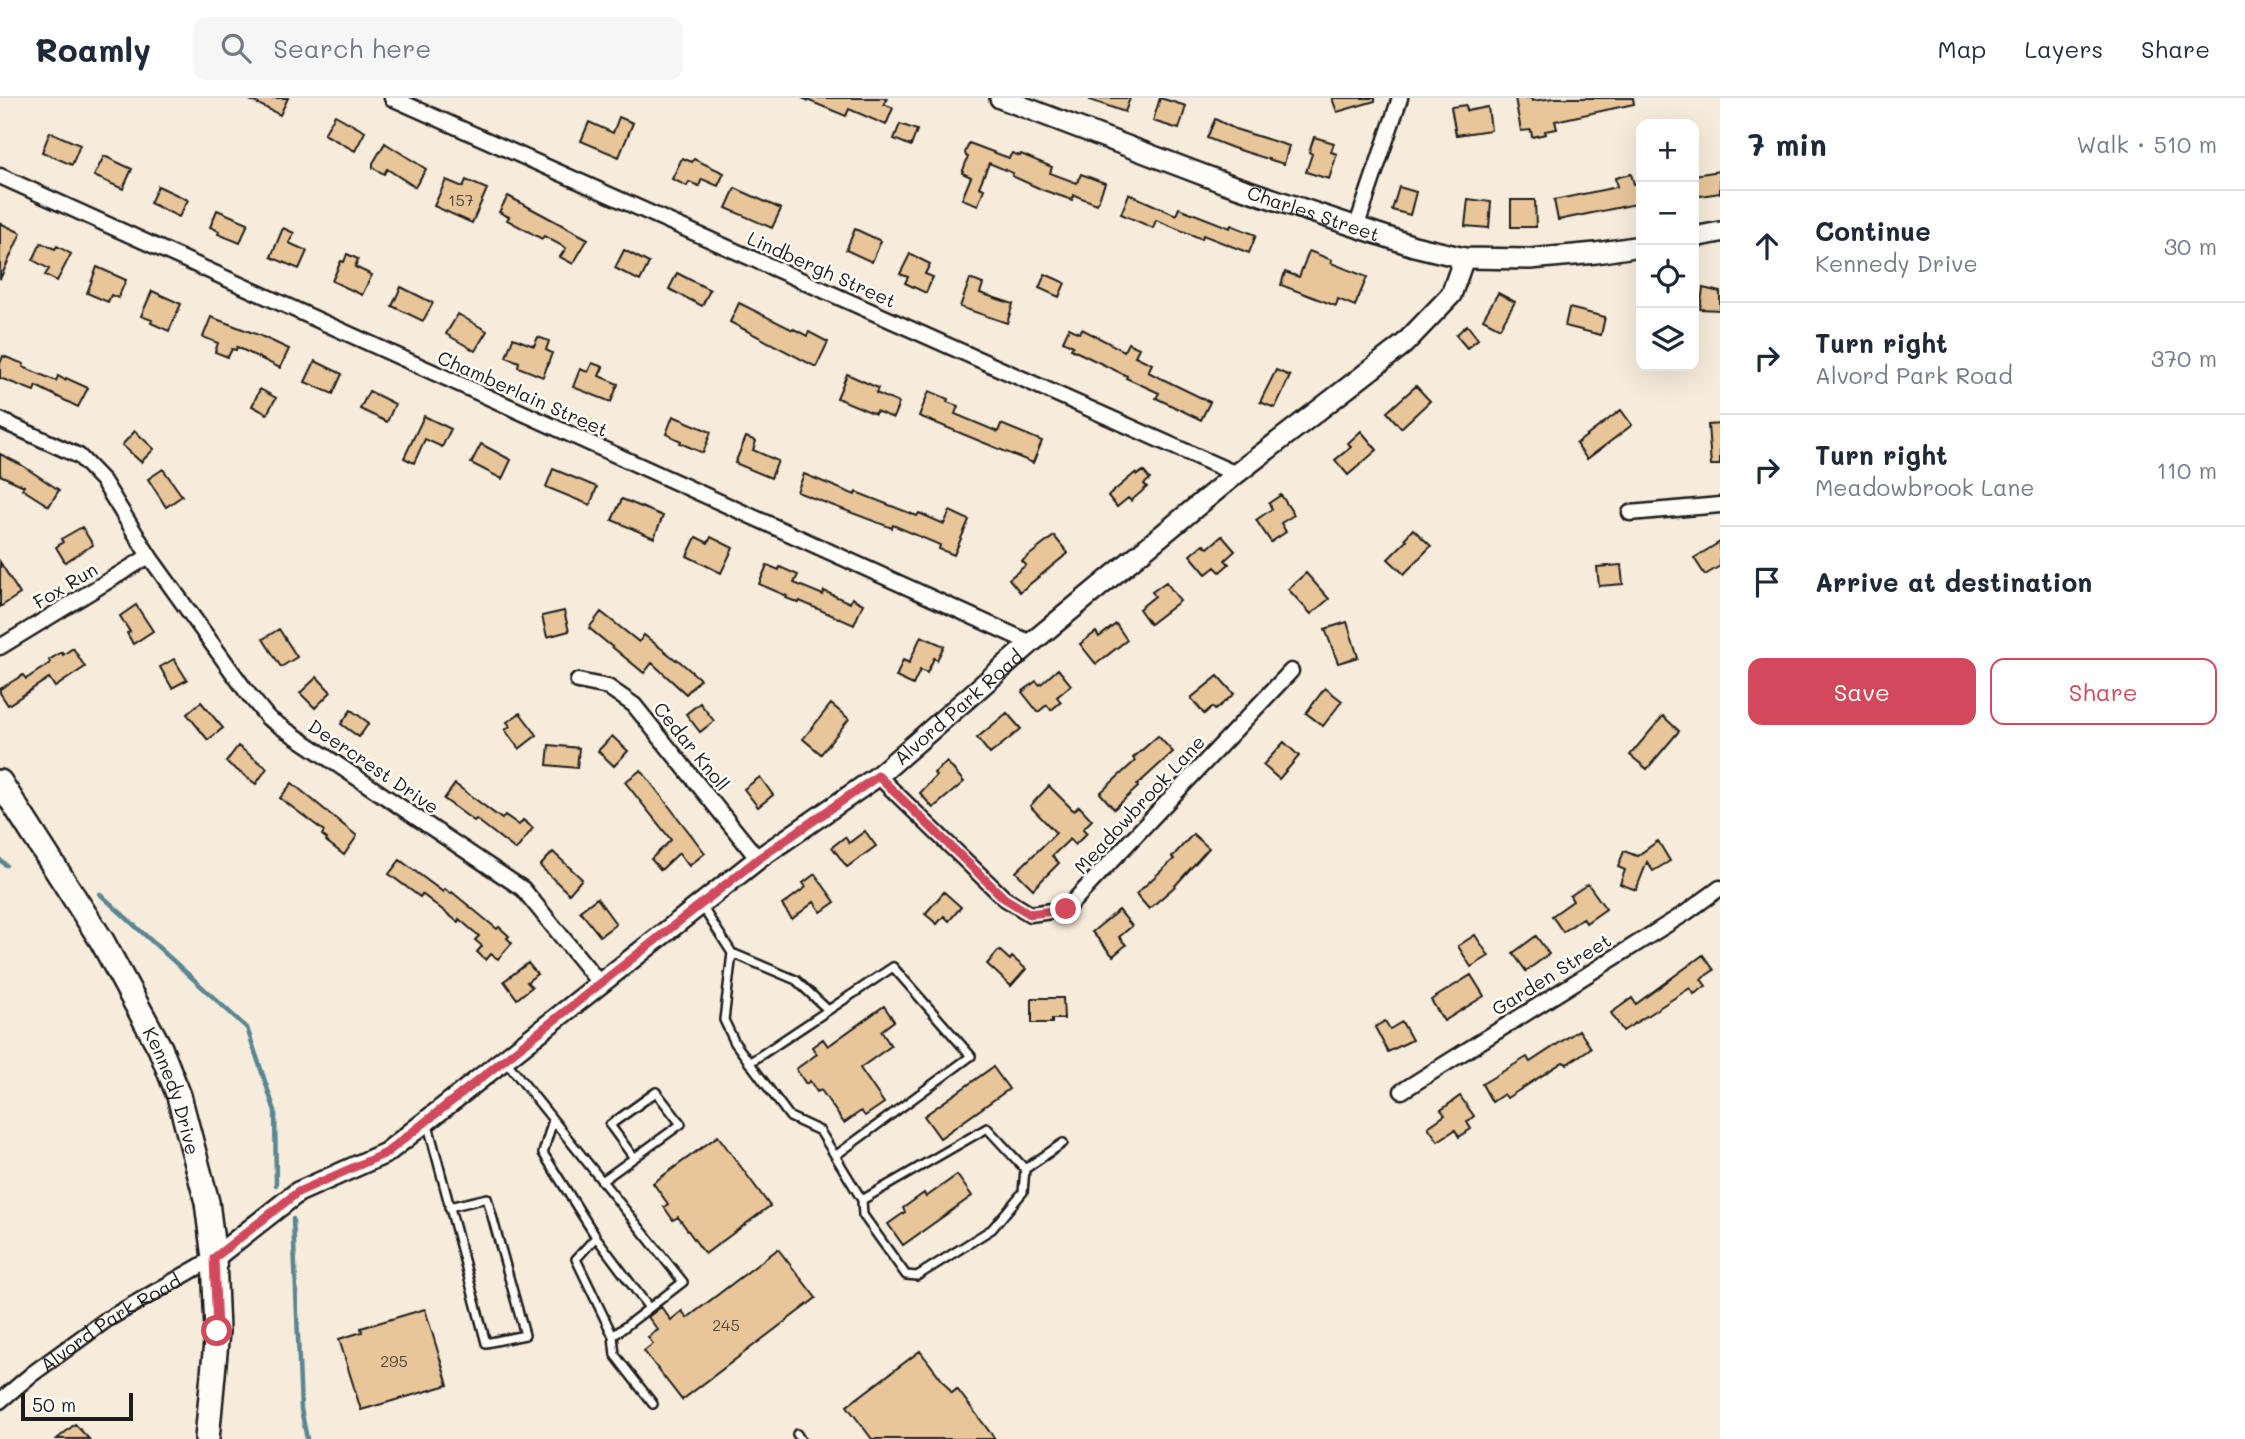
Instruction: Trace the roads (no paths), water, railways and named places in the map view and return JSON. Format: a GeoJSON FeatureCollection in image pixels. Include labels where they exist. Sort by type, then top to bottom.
{"type":"FeatureCollection","features":[{"type":"Feature","properties":{"kind":"main road","name":"Kennedy Drive"},"geometry":{"type":"LineString","coordinates":[[0,782],[102,941],[160,1048],[179,1096],[207,1202],[214,1258],[217,1331],[207,1439]]}},
{"type":"Feature","properties":{"kind":"street","name":"Lindbergh Street"},"geometry":{"type":"LineString","coordinates":[[393,98],[1236,474]]}},
{"type":"Feature","properties":{"kind":"street","name":"Charles Street"},"geometry":{"type":"LineString","coordinates":[[1000,98],[1222,182],[1414,246],[1464,258],[1531,259],[1636,247]]}},
{"type":"Feature","properties":{"kind":"street"},"geometry":{"type":"LineString","coordinates":[[1357,225],[1400,98]]}},
{"type":"Feature","properties":{"kind":"street","name":"Chamberlain Street"},"geometry":{"type":"LineString","coordinates":[[0,176],[1031,643]]}},
{"type":"Feature","properties":{"kind":"street"},"geometry":{"type":"LineString","coordinates":[[1699,236],[1720,232]]}},
{"type":"Feature","properties":{"kind":"street","name":"Alvord Park Road"},"geometry":{"type":"LineString","coordinates":[[0,1401],[106,1320],[214,1258],[298,1192],[386,1153],[758,859],[878,776],[1031,643],[1236,474],[1404,344],[1451,295],[1464,258]]}},
{"type":"Feature","properties":{"kind":"street","name":"Deercrest Drive"},"geometry":{"type":"LineString","coordinates":[[0,420],[79,456],[103,481],[149,556],[268,718],[523,889],[601,985]]}},
{"type":"Feature","properties":{"kind":"street"},"geometry":{"type":"LineString","coordinates":[[1630,513],[1720,506]]}},
{"type":"Feature","properties":{"kind":"street","name":"Fox Run"},"geometry":{"type":"LineString","coordinates":[[0,647],[149,556]]}},
{"type":"Feature","properties":{"kind":"street","name":"Meadowbrook Lane"},"geometry":{"type":"LineString","coordinates":[[878,776],[1004,898],[1030,914],[1066,909],[1291,671]]}},
{"type":"Feature","properties":{"kind":"street","name":"Cedar Knoll"},"geometry":{"type":"LineString","coordinates":[[578,681],[608,687],[634,705],[758,859]]}},
{"type":"Feature","properties":{"kind":"street","name":"Garden Street"},"geometry":{"type":"LineString","coordinates":[[1402,1091],[1687,912],[1720,888]]}},
{"type":"Feature","properties":{"kind":"lane"},"geometry":{"type":"LineString","coordinates":[[701,904],[732,953],[796,980],[828,1010]]}},
{"type":"Feature","properties":{"kind":"lane"},"geometry":{"type":"LineString","coordinates":[[732,953],[724,1020],[735,1043],[790,1117],[820,1131],[862,1200],[863,1215],[906,1275],[917,1276],[992,1228],[1023,1192],[1025,1169],[987,1128],[862,1200]]}},
{"type":"Feature","properties":{"kind":"lane"},"geometry":{"type":"LineString","coordinates":[[749,1063],[893,967],[971,1056],[835,1156]]}},
{"type":"Feature","properties":{"kind":"lane"},"geometry":{"type":"LineString","coordinates":[[505,1060],[683,1282],[613,1336]]}},
{"type":"Feature","properties":{"kind":"lane"},"geometry":{"type":"LineString","coordinates":[[602,1181],[634,1158],[681,1124],[656,1091],[610,1125],[634,1158]]}},
{"type":"Feature","properties":{"kind":"lane"},"geometry":{"type":"LineString","coordinates":[[553,1120],[543,1153],[596,1237],[649,1308]]}},
{"type":"Feature","properties":{"kind":"lane"},"geometry":{"type":"LineString","coordinates":[[426,1121],[449,1207],[486,1343],[525,1335],[487,1198],[449,1207]]}},
{"type":"Feature","properties":{"kind":"lane"},"geometry":{"type":"LineString","coordinates":[[1025,1169],[1063,1143]]}},
{"type":"Feature","properties":{"kind":"lane"},"geometry":{"type":"LineString","coordinates":[[596,1237],[576,1259],[613,1336],[615,1355],[653,1404]]}},
{"type":"Feature","properties":{"kind":"waterway"},"geometry":{"type":"LineString","coordinates":[[0,860],[6,865]]}},
{"type":"Feature","properties":{"kind":"waterway"},"geometry":{"type":"LineString","coordinates":[[100,894],[247,1028],[275,1111],[276,1185]]}},
{"type":"Feature","properties":{"kind":"waterway"},"geometry":{"type":"LineString","coordinates":[[293,1219],[301,1409],[307,1439]]}}]}
